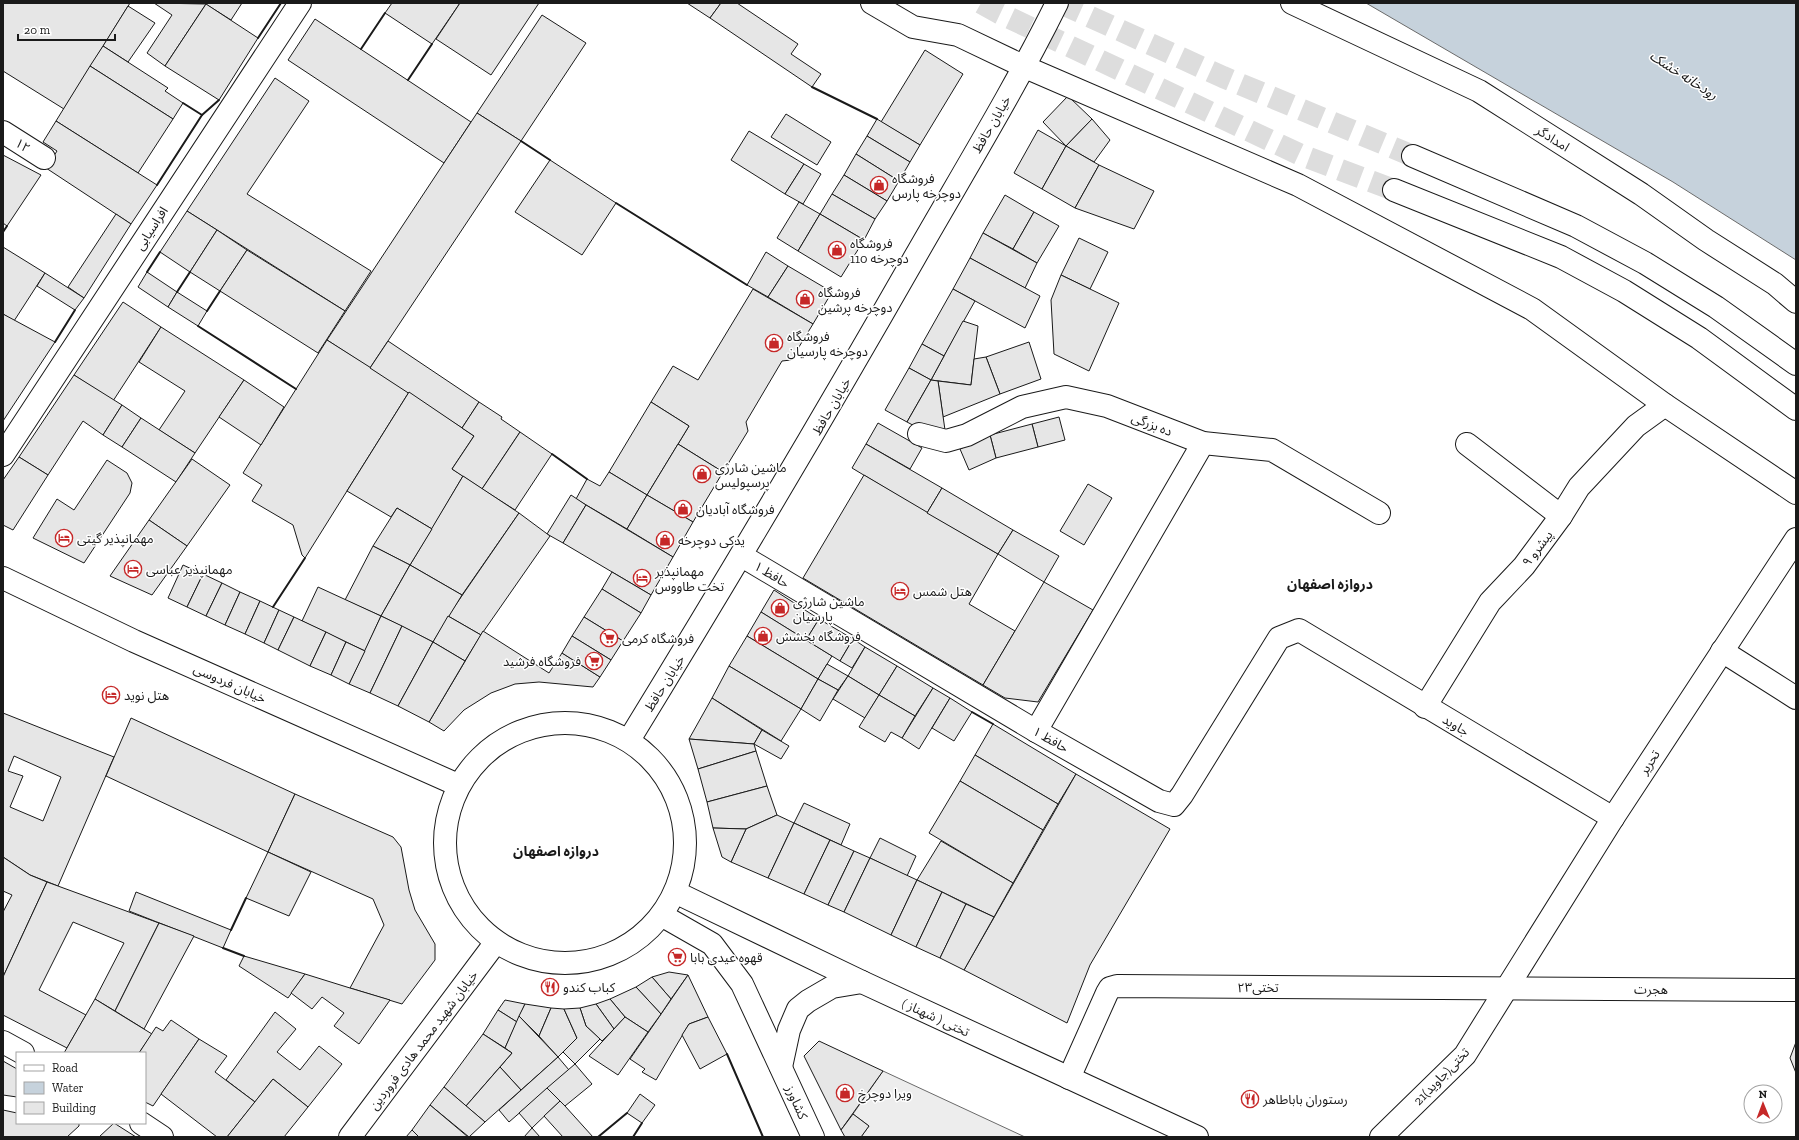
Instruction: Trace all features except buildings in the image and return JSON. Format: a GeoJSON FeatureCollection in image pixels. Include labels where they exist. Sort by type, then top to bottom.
{"type":"FeatureCollection","features":[{"type":"Feature","properties":{"kind":"street","name":"افراسیابی"},"geometry":{"type":"LineString","coordinates":[[3,455],[300,3]]}},
{"type":"Feature","properties":{"kind":"street"},"geometry":{"type":"LineString","coordinates":[[872,3],[913,27],[958,35],[1025,67],[1298,185],[1532,309],[1665,405],[1796,493]]}},
{"type":"Feature","properties":{"kind":"street","name":"خیابان حافظ"},"geometry":{"type":"LineString","coordinates":[[629,740],[742,556],[835,399],[1025,67],[1057,3]]}},
{"type":"Feature","properties":{"kind":"street","name":"امدادگر"},"geometry":{"type":"LineString","coordinates":[[1292,3],[1479,91],[1641,194],[1706,240],[1774,284],[1796,302]]}},
{"type":"Feature","properties":{"kind":"street","name":"۱۲"},"geometry":{"type":"LineString","coordinates":[[3,132],[44,158]]}},
{"type":"Feature","properties":{"kind":"street"},"geometry":{"type":"LineString","coordinates":[[1413,156],[1576,226],[1646,263],[1716,307],[1796,364]]}},
{"type":"Feature","properties":{"kind":"street"},"geometry":{"type":"LineString","coordinates":[[1394,190],[1561,257],[1624,291],[1699,338],[1796,408]]}},
{"type":"Feature","properties":{"kind":"street","name":"ده بزرگی"},"geometry":{"type":"LineString","coordinates":[[919,434],[946,441],[967,434],[1022,407],[1066,397],[1107,406],[1203,443],[1272,450],[1379,513]]}},
{"type":"Feature","properties":{"kind":"street","name":"پیشرو ۹"},"geometry":{"type":"LineString","coordinates":[[1425,706],[1490,602],[1524,566],[1561,516],[1579,487],[1636,426],[1665,405]]}},
{"type":"Feature","properties":{"kind":"street"},"geometry":{"type":"LineString","coordinates":[[1036,731],[1203,443]]}},
{"type":"Feature","properties":{"kind":"street"},"geometry":{"type":"LineString","coordinates":[[1467,444],[1561,516]]}},
{"type":"Feature","properties":{"kind":"street","name":"تحریر"},"geometry":{"type":"LineString","coordinates":[[1505,988],[1613,818],[1796,539]]}},
{"type":"Feature","properties":{"kind":"street","name":"حافظ ۱"},"geometry":{"type":"LineString","coordinates":[[742,556],[1036,731],[1160,801],[1174,805],[1186,789],[1279,638],[1299,630]]}},
{"type":"Feature","properties":{"kind":"street","name":"خیابان فردوسی"},"geometry":{"type":"LineString","coordinates":[[3,578],[134,641],[458,785]]}},
{"type":"Feature","properties":{"kind":"street","name":"جاوید"},"geometry":{"type":"LineString","coordinates":[[1299,630],[1613,818]]}},
{"type":"Feature","properties":{"kind":"street"},"geometry":{"type":"LineString","coordinates":[[1722,651],[1796,698]]}},
{"type":"Feature","properties":{"kind":"street"},"geometry":{"type":"LineString","coordinates":[[553,722],[592,725],[629,740],[660,767],[680,803],[686,843],[677,893],[663,916],[645,934],[611,955],[572,964],[532,960],[496,942],[467,914],[449,878],[443,847],[446,821],[458,785],[482,754],[515,732],[553,722]]}},
{"type":"Feature","properties":{"kind":"street","name":"تختی ( شهناز )"},"geometry":{"type":"LineString","coordinates":[[677,893],[862,982],[1197,1137]]}},
{"type":"Feature","properties":{"kind":"street","name":"کشاورز"},"geometry":{"type":"LineString","coordinates":[[663,916],[712,944],[742,984],[813,1137]]}},
{"type":"Feature","properties":{"kind":"street","name":"خیابان شهید محمد هادی فروردین"},"geometry":{"type":"LineString","coordinates":[[350,1137],[496,942]]}},
{"type":"Feature","properties":{"kind":"street"},"geometry":{"type":"LineString","coordinates":[[781,1067],[789,1030],[798,1009],[808,1001],[832,987],[862,982]]}},
{"type":"Feature","properties":{"kind":"street","name":"تختی۲۳"},"geometry":{"type":"LineString","coordinates":[[1069,1078],[1107,993],[1110,988],[1118,986],[1505,988]]}},
{"type":"Feature","properties":{"kind":"street","name":"هجرت"},"geometry":{"type":"LineString","coordinates":[[1505,988],[1796,990]]}},
{"type":"Feature","properties":{"kind":"street","name":"21تختی(جاوید)"},"geometry":{"type":"LineString","coordinates":[[1381,1137],[1465,1055],[1505,988]]}},
{"type":"Feature","properties":{"kind":"street"},"geometry":{"type":"LineString","coordinates":[[3,1042],[21,1052]]}},
{"type":"Feature","properties":{"kind":"street"},"geometry":{"type":"LineString","coordinates":[[142,1124],[162,1137]]}},
{"type":"Feature","properties":{"kind":"shaded area"},"geometry":{"type":"Polygon","coordinates":[[[883,1071],[1025,1137],[861,1137],[869,1126],[853,1114],[883,1071]]]}},
{"type":"Feature","properties":{"kind":"water","name":"رودخانه خشک"},"geometry":{"type":"Polygon","coordinates":[[[1366,3],[1796,3],[1796,260],[1673,182],[1366,3]]]}},
{"type":"Feature","properties":{"kind":"tunnel"},"geometry":{"type":"LineString","coordinates":[[981,3],[999,13],[1301,155],[1394,190]]}},
{"type":"Feature","properties":{"kind":"tunnel"},"geometry":{"type":"LineString","coordinates":[[1060,3],[1223,77],[1413,156]]}},
{"type":"Feature","properties":{"kind":"wall"},"geometry":{"type":"LineString","coordinates":[[258,38],[281,3]]}},
{"type":"Feature","properties":{"kind":"wall"},"geometry":{"type":"LineString","coordinates":[[361,49],[385,13]]}},
{"type":"Feature","properties":{"kind":"wall"},"geometry":{"type":"LineString","coordinates":[[408,80],[432,44]]}},
{"type":"Feature","properties":{"kind":"wall"},"geometry":{"type":"LineString","coordinates":[[812,87],[877,119]]}},
{"type":"Feature","properties":{"kind":"wall"},"geometry":{"type":"LineString","coordinates":[[202,115],[219,100]]}},
{"type":"Feature","properties":{"kind":"wall"},"geometry":{"type":"LineString","coordinates":[[157,185],[202,115],[183,103]]}},
{"type":"Feature","properties":{"kind":"wall"},"geometry":{"type":"LineString","coordinates":[[521,141],[550,160]]}},
{"type":"Feature","properties":{"kind":"wall"},"geometry":{"type":"LineString","coordinates":[[616,203],[747,285]]}},
{"type":"Feature","properties":{"kind":"wall"},"geometry":{"type":"LineString","coordinates":[[3,232],[7,226]]}},
{"type":"Feature","properties":{"kind":"wall"},"geometry":{"type":"LineString","coordinates":[[147,272],[160,252]]}},
{"type":"Feature","properties":{"kind":"wall"},"geometry":{"type":"LineString","coordinates":[[177,292],[190,272]]}},
{"type":"Feature","properties":{"kind":"wall"},"geometry":{"type":"LineString","coordinates":[[207,311],[220,291]]}},
{"type":"Feature","properties":{"kind":"wall"},"geometry":{"type":"LineString","coordinates":[[55,342],[75,310]]}},
{"type":"Feature","properties":{"kind":"wall"},"geometry":{"type":"LineString","coordinates":[[198,326],[296,389]]}},
{"type":"Feature","properties":{"kind":"wall"},"geometry":{"type":"LineString","coordinates":[[552,454],[587,479]]}},
{"type":"Feature","properties":{"kind":"wall"},"geometry":{"type":"LineString","coordinates":[[273,607],[305,558]]}},
{"type":"Feature","properties":{"kind":"wall"},"geometry":{"type":"LineString","coordinates":[[972,712],[993,724]]}},
{"type":"Feature","properties":{"kind":"wall"},"geometry":{"type":"LineString","coordinates":[[231,930],[246,898]]}},
{"type":"Feature","properties":{"kind":"wall"},"geometry":{"type":"LineString","coordinates":[[223,948],[244,956]]}},
{"type":"Feature","properties":{"kind":"wall"},"geometry":{"type":"LineString","coordinates":[[727,1054],[763,1137]]}},
{"type":"Feature","properties":{"kind":"wall"},"geometry":{"type":"LineString","coordinates":[[598,1137],[627,1113]]}},
{"type":"Feature","properties":{"kind":"wall"},"geometry":{"type":"LineString","coordinates":[[633,1137],[642,1123]]}},
{"type":"Feature","properties":{"kind":"place","name":"فروشگاه دوچرخه پارس"},"geometry":{"type":"Point","coordinates":[879,185]}},
{"type":"Feature","properties":{"kind":"place","name":"فروشگاه دوچرخه 110"},"geometry":{"type":"Point","coordinates":[837,250]}},
{"type":"Feature","properties":{"kind":"place","name":"فروشگاه دوچرخه پرشین"},"geometry":{"type":"Point","coordinates":[805,299]}},
{"type":"Feature","properties":{"kind":"place","name":"فروشگاه دوچرخه پارسیان"},"geometry":{"type":"Point","coordinates":[774,343]}},
{"type":"Feature","properties":{"kind":"place","name":"ماشین شارژی پرسپولیس"},"geometry":{"type":"Point","coordinates":[702,474]}},
{"type":"Feature","properties":{"kind":"place","name":"فروشگاه آبادیان"},"geometry":{"type":"Point","coordinates":[683,509]}},
{"type":"Feature","properties":{"kind":"place","name":"مهمانپذیر گیتی"},"geometry":{"type":"Point","coordinates":[64,538]}},
{"type":"Feature","properties":{"kind":"place","name":"یدکی دوچرخه"},"geometry":{"type":"Point","coordinates":[665,540]}},
{"type":"Feature","properties":{"kind":"place","name":"مهمانپذیر عباسی"},"geometry":{"type":"Point","coordinates":[133,569]}},
{"type":"Feature","properties":{"kind":"place","name":"مهمانپذیر تخت طاووس"},"geometry":{"type":"Point","coordinates":[642,578]}},
{"type":"Feature","properties":{"kind":"place","name":"هتل شمس"},"geometry":{"type":"Point","coordinates":[900,591]}},
{"type":"Feature","properties":{"kind":"place","name":"ماشین شارژی پارسيان"},"geometry":{"type":"Point","coordinates":[780,608]}},
{"type":"Feature","properties":{"kind":"place","name":"فروشگاه بخشش"},"geometry":{"type":"Point","coordinates":[763,636]}},
{"type":"Feature","properties":{"kind":"place","name":"فروشگاه کرمی"},"geometry":{"type":"Point","coordinates":[609,638]}},
{"type":"Feature","properties":{"kind":"place","name":"فروشگاه فرشید"},"geometry":{"type":"Point","coordinates":[594,661]}},
{"type":"Feature","properties":{"kind":"place","name":"هتل نوید"},"geometry":{"type":"Point","coordinates":[111,695]}},
{"type":"Feature","properties":{"kind":"place","name":"قهوه عیدی بابا"},"geometry":{"type":"Point","coordinates":[677,957]}},
{"type":"Feature","properties":{"kind":"place","name":"کباب کندو"},"geometry":{"type":"Point","coordinates":[550,987]}},
{"type":"Feature","properties":{"kind":"place","name":"ویرا دوچرخ"},"geometry":{"type":"Point","coordinates":[845,1093]}},
{"type":"Feature","properties":{"kind":"place","name":"رستوران باباطاهر"},"geometry":{"type":"Point","coordinates":[1250,1099]}},
{"type":"Feature","properties":{"kind":"district","name":"دروازه اصفهان"},"geometry":{"type":"Point","coordinates":[1330,584]}},
{"type":"Feature","properties":{"kind":"district","name":"دروازه اصفهان"},"geometry":{"type":"Point","coordinates":[556,851]}}]}
